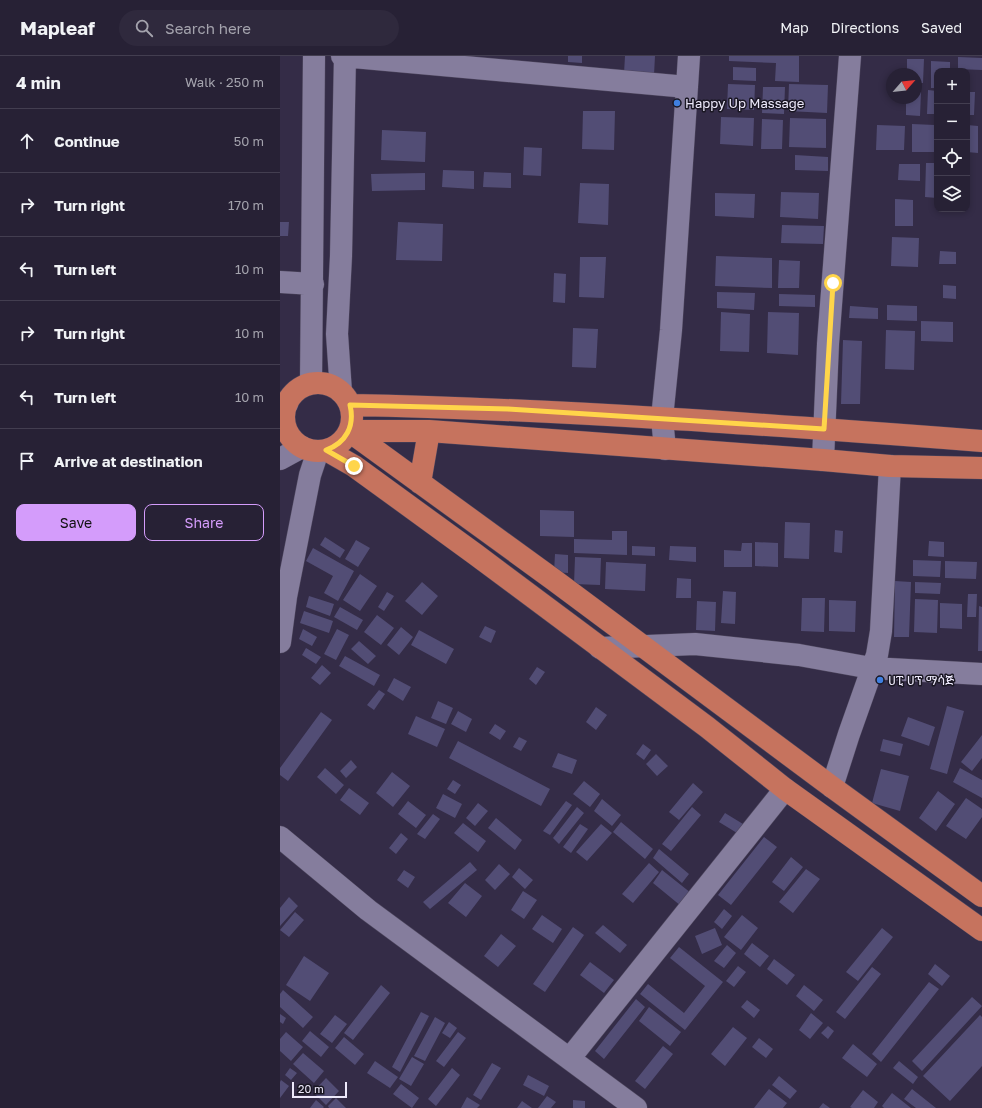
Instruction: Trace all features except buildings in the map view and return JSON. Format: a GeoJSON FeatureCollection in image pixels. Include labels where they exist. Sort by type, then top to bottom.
{"type":"FeatureCollection","features":[{"type":"Feature","properties":{"kind":"main road"},"geometry":{"type":"LineString","coordinates":[[982,441],[662,418],[346,398],[327,384],[310,383],[296,391],[283,406],[286,428],[290,436],[366,475],[707,727],[786,789],[982,930]]}},
{"type":"Feature","properties":{"kind":"main road"},"geometry":{"type":"LineString","coordinates":[[315,449],[340,443],[349,431],[352,417],[346,398]]}},
{"type":"Feature","properties":{"kind":"main road"},"geometry":{"type":"LineString","coordinates":[[349,431],[429,430],[890,466],[982,468]]}},
{"type":"Feature","properties":{"kind":"main road"},"geometry":{"type":"LineString","coordinates":[[420,483],[429,430]]}},
{"type":"Feature","properties":{"kind":"main road"},"geometry":{"type":"LineString","coordinates":[[349,431],[982,896]]}},
{"type":"Feature","properties":{"kind":"street"},"geometry":{"type":"LineString","coordinates":[[310,383],[313,284],[314,56]]}},
{"type":"Feature","properties":{"kind":"street"},"geometry":{"type":"LineString","coordinates":[[342,56],[482,62],[687,87]]}},
{"type":"Feature","properties":{"kind":"street"},"geometry":{"type":"LineString","coordinates":[[345,56],[341,256],[337,334],[346,398]]}},
{"type":"Feature","properties":{"kind":"street"},"geometry":{"type":"LineString","coordinates":[[665,449],[662,418],[671,330],[689,56]]}},
{"type":"Feature","properties":{"kind":"street"},"geometry":{"type":"LineString","coordinates":[[823,460],[829,329],[850,56]]}},
{"type":"Feature","properties":{"kind":"street"},"geometry":{"type":"LineString","coordinates":[[280,282],[313,284]]}},
{"type":"Feature","properties":{"kind":"street"},"geometry":{"type":"LineString","coordinates":[[280,459],[315,449],[286,597],[280,642]]}},
{"type":"Feature","properties":{"kind":"street"},"geometry":{"type":"LineString","coordinates":[[832,787],[871,668],[877,655],[881,631],[890,466]]}},
{"type":"Feature","properties":{"kind":"street"},"geometry":{"type":"LineString","coordinates":[[600,648],[695,644],[799,655],[871,668],[982,674]]}},
{"type":"Feature","properties":{"kind":"street"},"geometry":{"type":"LineString","coordinates":[[570,1058],[786,789]]}},
{"type":"Feature","properties":{"kind":"street"},"geometry":{"type":"LineString","coordinates":[[280,837],[368,910],[636,1108]]}},
{"type":"Feature","properties":{"kind":"place","name":"Happy Up Massage"},"geometry":{"type":"Point","coordinates":[677,103]}},
{"type":"Feature","properties":{"kind":"place","name":"ሀፒ ሀፕ ማሳጅ"},"geometry":{"type":"Point","coordinates":[880,680]}},
{"type":"Feature","properties":{"kind":"route"},"geometry":{"type":"LineString","coordinates":[[354,466],[326,450],[334,447],[346,437],[352,417],[350,405],[508,409],[824,429],[828,344],[833,283]]}}]}
